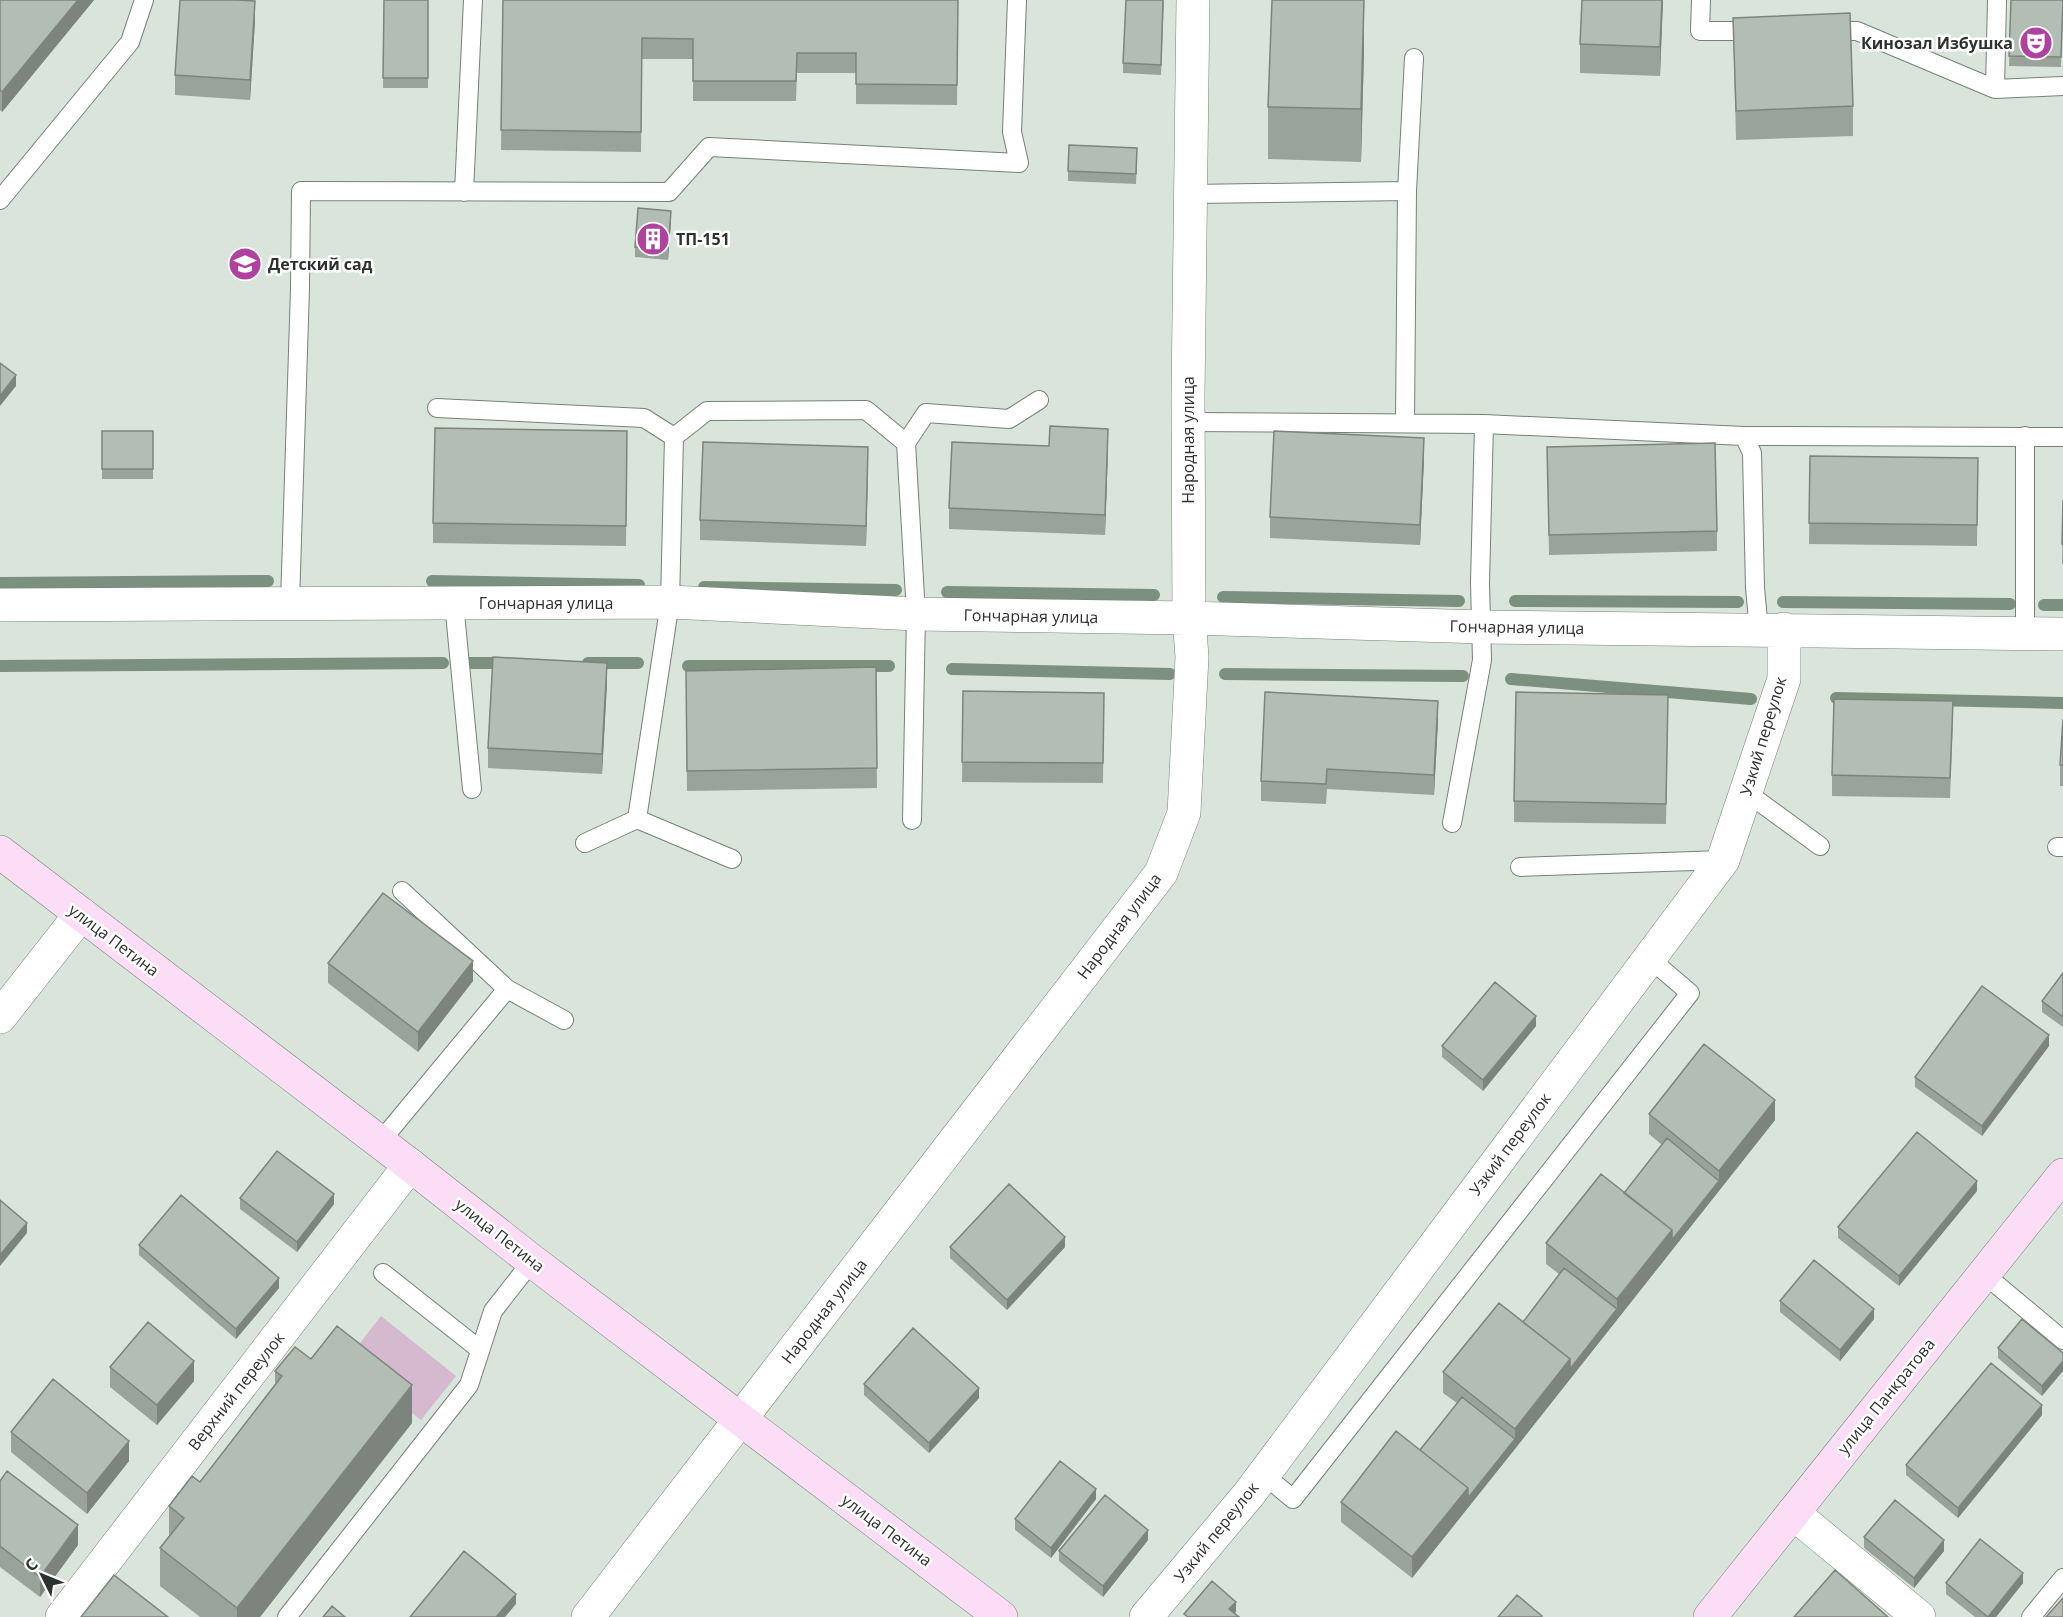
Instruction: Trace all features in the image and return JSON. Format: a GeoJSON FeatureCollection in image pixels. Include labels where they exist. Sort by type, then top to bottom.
{"type":"FeatureCollection","features":[{"type":"Feature","properties":{"kind":"street","name":"Народная улица"},"geometry":{"type":"LineString","coordinates":[[588,1617],[1161,873],[1184,813],[1192,657],[1188,422],[1193,0]]}},
{"type":"Feature","properties":{"kind":"street","name":"Гончарная улица"},"geometry":{"type":"LineString","coordinates":[[0,605],[670,602],[916,614],[1190,618],[1482,627],[2063,634]]}},
{"type":"Feature","properties":{"kind":"street","name":"Узкий переулок"},"geometry":{"type":"LineString","coordinates":[[1146,1617],[1263,1474],[1723,860],[1784,679],[1771,629]]}},
{"type":"Feature","properties":{"kind":"street","name":"улица Петина"},"geometry":{"type":"LineString","coordinates":[[0,852],[532,1261],[1001,1617]]}},
{"type":"Feature","properties":{"kind":"street"},"geometry":{"type":"LineString","coordinates":[[0,1017],[81,914]]}},
{"type":"Feature","properties":{"kind":"street","name":"Верхний переулок"},"geometry":{"type":"LineString","coordinates":[[62,1617],[104,1579],[410,1165]]}},
{"type":"Feature","properties":{"kind":"street","name":"улица Панкратова"},"geometry":{"type":"LineString","coordinates":[[1710,1617],[2063,1175]]}},
{"type":"Feature","properties":{"kind":"street"},"geometry":{"type":"LineString","coordinates":[[1793,1513],[1919,1617]]}},
{"type":"Feature","properties":{"kind":"lane"},"geometry":{"type":"LineString","coordinates":[[2,194],[130,42],[144,0]]}},
{"type":"Feature","properties":{"kind":"lane"},"geometry":{"type":"LineString","coordinates":[[464,192],[473,0]]}},
{"type":"Feature","properties":{"kind":"lane"},"geometry":{"type":"LineString","coordinates":[[290,603],[301,191],[669,192],[709,147],[1019,164],[1012,132],[1017,0]]}},
{"type":"Feature","properties":{"kind":"lane"},"geometry":{"type":"LineString","coordinates":[[1701,0],[1700,31],[1779,31]]}},
{"type":"Feature","properties":{"kind":"lane"},"geometry":{"type":"LineString","coordinates":[[1995,89],[1997,0]]}},
{"type":"Feature","properties":{"kind":"lane"},"geometry":{"type":"LineString","coordinates":[[1812,31],[1857,31],[1995,89],[2063,86]]}},
{"type":"Feature","properties":{"kind":"lane"},"geometry":{"type":"LineString","coordinates":[[1406,422],[1407,191],[1414,58]]}},
{"type":"Feature","properties":{"kind":"lane"},"geometry":{"type":"LineString","coordinates":[[1191,194],[1407,191]]}},
{"type":"Feature","properties":{"kind":"lane"},"geometry":{"type":"LineString","coordinates":[[912,820],[916,614],[906,443],[926,413],[1009,419],[1039,400]]}},
{"type":"Feature","properties":{"kind":"lane"},"geometry":{"type":"LineString","coordinates":[[437,408],[644,418],[674,437]]}},
{"type":"Feature","properties":{"kind":"lane"},"geometry":{"type":"LineString","coordinates":[[674,437],[707,411],[866,410],[906,443]]}},
{"type":"Feature","properties":{"kind":"lane"},"geometry":{"type":"LineString","coordinates":[[1188,422],[1406,422],[1744,435],[2063,437]]}},
{"type":"Feature","properties":{"kind":"lane"},"geometry":{"type":"LineString","coordinates":[[1452,823],[1482,660],[1480,583],[1484,424]]}},
{"type":"Feature","properties":{"kind":"lane"},"geometry":{"type":"LineString","coordinates":[[1744,435],[1752,453],[1755,588],[1771,629]]}},
{"type":"Feature","properties":{"kind":"lane"},"geometry":{"type":"LineString","coordinates":[[2025,436],[2025,633]]}},
{"type":"Feature","properties":{"kind":"lane"},"geometry":{"type":"LineString","coordinates":[[637,819],[670,602],[674,437]]}},
{"type":"Feature","properties":{"kind":"lane"},"geometry":{"type":"LineString","coordinates":[[454,603],[472,789]]}},
{"type":"Feature","properties":{"kind":"lane"},"geometry":{"type":"LineString","coordinates":[[1746,792],[1820,846]]}},
{"type":"Feature","properties":{"kind":"lane"},"geometry":{"type":"LineString","coordinates":[[585,843],[637,819],[732,859]]}},
{"type":"Feature","properties":{"kind":"lane"},"geometry":{"type":"LineString","coordinates":[[1520,867],[1723,860]]}},
{"type":"Feature","properties":{"kind":"lane"},"geometry":{"type":"LineString","coordinates":[[402,891],[507,989],[564,1020]]}},
{"type":"Feature","properties":{"kind":"lane"},"geometry":{"type":"LineString","coordinates":[[1263,1474],[1293,1499],[1690,993],[1649,958]]}},
{"type":"Feature","properties":{"kind":"lane"},"geometry":{"type":"LineString","coordinates":[[380,1142],[507,989]]}},
{"type":"Feature","properties":{"kind":"lane"},"geometry":{"type":"LineString","coordinates":[[287,1617],[469,1385],[492,1311],[532,1261]]}},
{"type":"Feature","properties":{"kind":"lane"},"geometry":{"type":"LineString","coordinates":[[383,1273],[479,1349]]}},
{"type":"Feature","properties":{"kind":"lane"},"geometry":{"type":"LineString","coordinates":[[1984,1274],[2063,1340]]}},
{"type":"Feature","properties":{"kind":"lane"},"geometry":{"type":"LineString","coordinates":[[2031,1617],[2063,1578]]}},
{"type":"Feature","properties":{"kind":"shaded area"},"geometry":{"type":"Polygon","coordinates":[[[381,1316],[456,1376],[421,1420],[346,1361],[381,1316]]]}},
{"type":"Feature","properties":{"kind":"building"},"geometry":{"type":"Polygon","coordinates":[[[0,0],[78,0],[2,92],[0,90],[0,0]]]}},
{"type":"Feature","properties":{"kind":"building"},"geometry":{"type":"Polygon","coordinates":[[[180,0],[255,1],[250,80],[175,75],[180,0]]]}},
{"type":"Feature","properties":{"kind":"building"},"geometry":{"type":"Polygon","coordinates":[[[384,0],[428,0],[428,78],[383,78],[384,0]]]}},
{"type":"Feature","properties":{"kind":"building"},"geometry":{"type":"Polygon","coordinates":[[[503,0],[958,0],[957,85],[856,84],[856,53],[797,53],[796,81],[693,81],[693,39],[642,38],[641,132],[501,130],[503,0]]]}},
{"type":"Feature","properties":{"kind":"building"},"geometry":{"type":"Polygon","coordinates":[[[1126,0],[1163,0],[1161,65],[1123,63],[1126,0]]]}},
{"type":"Feature","properties":{"kind":"building"},"geometry":{"type":"Polygon","coordinates":[[[1272,0],[1364,0],[1361,109],[1268,107],[1272,0]]]}},
{"type":"Feature","properties":{"kind":"building"},"geometry":{"type":"Polygon","coordinates":[[[1582,0],[1662,0],[1660,47],[1580,44],[1582,0]]]}},
{"type":"Feature","properties":{"kind":"building","name":"Кинозал Избушка"},"geometry":{"type":"Polygon","coordinates":[[[2011,0],[2063,0],[2061,57],[2009,56],[2011,0]]]}},
{"type":"Feature","properties":{"kind":"building"},"geometry":{"type":"Polygon","coordinates":[[[1850,13],[1853,106],[1736,111],[1733,18],[1850,13]]]}},
{"type":"Feature","properties":{"kind":"building"},"geometry":{"type":"Polygon","coordinates":[[[1069,145],[1137,148],[1136,174],[1068,171],[1069,145]]]}},
{"type":"Feature","properties":{"kind":"building","name":"ТП-151"},"geometry":{"type":"Polygon","coordinates":[[[638,208],[671,211],[668,249],[635,247],[638,208]]]}},
{"type":"Feature","properties":{"kind":"building"},"geometry":{"type":"Polygon","coordinates":[[[0,363],[16,375],[0,396],[0,363]]]}},
{"type":"Feature","properties":{"kind":"building"},"geometry":{"type":"Polygon","coordinates":[[[1050,426],[1108,429],[1105,515],[949,508],[952,442],[1049,446],[1050,426]]]}},
{"type":"Feature","properties":{"kind":"building"},"geometry":{"type":"Polygon","coordinates":[[[435,428],[627,431],[626,526],[433,523],[435,428]]]}},
{"type":"Feature","properties":{"kind":"building"},"geometry":{"type":"Polygon","coordinates":[[[102,431],[153,431],[153,469],[102,469],[102,431]]]}},
{"type":"Feature","properties":{"kind":"building"},"geometry":{"type":"Polygon","coordinates":[[[1274,431],[1424,438],[1420,525],[1270,517],[1274,431]]]}},
{"type":"Feature","properties":{"kind":"building"},"geometry":{"type":"Polygon","coordinates":[[[703,442],[868,447],[866,526],[700,520],[703,442]]]}},
{"type":"Feature","properties":{"kind":"building"},"geometry":{"type":"Polygon","coordinates":[[[1715,443],[1717,531],[1549,535],[1547,447],[1715,443]]]}},
{"type":"Feature","properties":{"kind":"building"},"geometry":{"type":"Polygon","coordinates":[[[1810,456],[1978,458],[1977,525],[1809,523],[1810,456]]]}},
{"type":"Feature","properties":{"kind":"building"},"geometry":{"type":"Polygon","coordinates":[[[493,657],[607,663],[602,754],[488,748],[493,657]]]}},
{"type":"Feature","properties":{"kind":"building"},"geometry":{"type":"Polygon","coordinates":[[[876,667],[877,768],[687,771],[686,671],[876,667]]]}},
{"type":"Feature","properties":{"kind":"building"},"geometry":{"type":"Polygon","coordinates":[[[963,691],[1104,693],[1103,763],[962,762],[963,691]]]}},
{"type":"Feature","properties":{"kind":"building"},"geometry":{"type":"Polygon","coordinates":[[[1265,692],[1438,701],[1434,775],[1327,769],[1326,784],[1261,781],[1265,692]]]}},
{"type":"Feature","properties":{"kind":"building"},"geometry":{"type":"Polygon","coordinates":[[[1516,692],[1668,695],[1666,804],[1514,801],[1516,692]]]}},
{"type":"Feature","properties":{"kind":"building"},"geometry":{"type":"Polygon","coordinates":[[[1834,699],[1953,701],[1950,778],[1832,775],[1834,699]]]}},
{"type":"Feature","properties":{"kind":"building"},"geometry":{"type":"Polygon","coordinates":[[[2063,719],[2063,765],[2060,765],[2063,719]]]}},
{"type":"Feature","properties":{"kind":"building"},"geometry":{"type":"Polygon","coordinates":[[[383,893],[473,961],[418,1032],[328,963],[383,893]]]}},
{"type":"Feature","properties":{"kind":"building"},"geometry":{"type":"Polygon","coordinates":[[[2063,973],[2063,1017],[2042,1001],[2063,973]]]}},
{"type":"Feature","properties":{"kind":"building"},"geometry":{"type":"Polygon","coordinates":[[[1495,982],[1536,1016],[1483,1080],[1442,1046],[1495,982]]]}},
{"type":"Feature","properties":{"kind":"building"},"geometry":{"type":"Polygon","coordinates":[[[1982,986],[2049,1035],[1982,1126],[1915,1077],[1982,986]]]}},
{"type":"Feature","properties":{"kind":"building"},"geometry":{"type":"Polygon","coordinates":[[[1704,1044],[1775,1100],[1719,1171],[1649,1114],[1704,1044]]]}},
{"type":"Feature","properties":{"kind":"building"},"geometry":{"type":"Polygon","coordinates":[[[1917,1132],[1977,1181],[1899,1276],[1838,1227],[1917,1132]]]}},
{"type":"Feature","properties":{"kind":"building"},"geometry":{"type":"Polygon","coordinates":[[[1667,1138],[1719,1181],[1672,1240],[1672,1230],[1624,1193],[1667,1138]]]}},
{"type":"Feature","properties":{"kind":"building"},"geometry":{"type":"Polygon","coordinates":[[[277,1151],[334,1194],[297,1242],[240,1198],[277,1151]]]}},
{"type":"Feature","properties":{"kind":"building"},"geometry":{"type":"Polygon","coordinates":[[[1601,1174],[1672,1230],[1617,1299],[1546,1243],[1601,1174]]]}},
{"type":"Feature","properties":{"kind":"building"},"geometry":{"type":"Polygon","coordinates":[[[1009,1184],[1065,1237],[1007,1300],[950,1247],[1009,1184]]]}},
{"type":"Feature","properties":{"kind":"building"},"geometry":{"type":"Polygon","coordinates":[[[181,1195],[279,1278],[236,1329],[139,1245],[181,1195]]]}},
{"type":"Feature","properties":{"kind":"building"},"geometry":{"type":"Polygon","coordinates":[[[0,1200],[27,1223],[0,1255],[0,1200]]]}},
{"type":"Feature","properties":{"kind":"building"},"geometry":{"type":"Polygon","coordinates":[[[1814,1260],[1874,1309],[1840,1350],[1780,1301],[1814,1260]]]}},
{"type":"Feature","properties":{"kind":"building"},"geometry":{"type":"Polygon","coordinates":[[[1564,1268],[1617,1309],[1570,1369],[1570,1359],[1523,1322],[1564,1268]]]}},
{"type":"Feature","properties":{"kind":"building"},"geometry":{"type":"Polygon","coordinates":[[[1499,1303],[1570,1359],[1515,1429],[1443,1372],[1499,1303]]]}},
{"type":"Feature","properties":{"kind":"building"},"geometry":{"type":"Polygon","coordinates":[[[2022,1319],[2063,1353],[2063,1361],[2042,1386],[1998,1348],[2022,1319]]]}},
{"type":"Feature","properties":{"kind":"building"},"geometry":{"type":"Polygon","coordinates":[[[148,1322],[194,1361],[157,1405],[110,1367],[148,1322]]]}},
{"type":"Feature","properties":{"kind":"building"},"geometry":{"type":"Polygon","coordinates":[[[337,1326],[412,1385],[237,1608],[160,1548],[184,1518],[169,1506],[192,1476],[200,1482],[282,1376],[275,1371],[295,1347],[311,1359],[337,1326]]]}},
{"type":"Feature","properties":{"kind":"building"},"geometry":{"type":"Polygon","coordinates":[[[913,1328],[979,1388],[929,1443],[864,1384],[913,1328]]]}},
{"type":"Feature","properties":{"kind":"building"},"geometry":{"type":"Polygon","coordinates":[[[1991,1363],[2042,1405],[1958,1508],[1906,1465],[1991,1363]]]}},
{"type":"Feature","properties":{"kind":"building"},"geometry":{"type":"Polygon","coordinates":[[[53,1379],[129,1441],[87,1493],[11,1432],[53,1379]]]}},
{"type":"Feature","properties":{"kind":"building"},"geometry":{"type":"Polygon","coordinates":[[[1462,1397],[1515,1439],[1468,1498],[1468,1488],[1420,1450],[1462,1397]]]}},
{"type":"Feature","properties":{"kind":"building"},"geometry":{"type":"Polygon","coordinates":[[[1396,1431],[1468,1488],[1412,1557],[1341,1502],[1396,1431]]]}},
{"type":"Feature","properties":{"kind":"building"},"geometry":{"type":"Polygon","coordinates":[[[1060,1461],[1096,1489],[1051,1548],[1015,1519],[1060,1461]]]}},
{"type":"Feature","properties":{"kind":"building"},"geometry":{"type":"Polygon","coordinates":[[[7,1471],[78,1525],[40,1577],[0,1546],[0,1481],[7,1471]]]}},
{"type":"Feature","properties":{"kind":"building"},"geometry":{"type":"Polygon","coordinates":[[[1105,1495],[1148,1530],[1103,1586],[1059,1551],[1105,1495]]]}},
{"type":"Feature","properties":{"kind":"building"},"geometry":{"type":"Polygon","coordinates":[[[1895,1500],[1944,1540],[1914,1578],[1864,1537],[1895,1500]]]}},
{"type":"Feature","properties":{"kind":"building"},"geometry":{"type":"Polygon","coordinates":[[[1980,1539],[2023,1573],[1988,1617],[1946,1583],[1980,1539]]]}},
{"type":"Feature","properties":{"kind":"building"},"geometry":{"type":"Polygon","coordinates":[[[464,1551],[516,1594],[496,1617],[410,1617],[464,1551]]]}},
{"type":"Feature","properties":{"kind":"building"},"geometry":{"type":"Polygon","coordinates":[[[1835,1570],[1888,1617],[1794,1617],[1835,1570]]]}},
{"type":"Feature","properties":{"kind":"building"},"geometry":{"type":"Polygon","coordinates":[[[114,1575],[168,1617],[81,1617],[114,1575]]]}},
{"type":"Feature","properties":{"kind":"building"},"geometry":{"type":"Polygon","coordinates":[[[1212,1581],[1236,1602],[1229,1609],[1239,1617],[1188,1617],[1184,1614],[1212,1581]]]}},
{"type":"Feature","properties":{"kind":"building"},"geometry":{"type":"Polygon","coordinates":[[[1517,1595],[1542,1616],[1498,1617],[1517,1595]]]}},
{"type":"Feature","properties":{"kind":"building"},"geometry":{"type":"Polygon","coordinates":[[[2063,1598],[2063,1617],[2046,1617],[2063,1598]]]}},
{"type":"Feature","properties":{"kind":"building"},"geometry":{"type":"Polygon","coordinates":[[[332,1606],[345,1617],[323,1617],[332,1606]]]}},
{"type":"Feature","properties":{"kind":"waterway"},"geometry":{"type":"LineString","coordinates":[[0,583],[268,581]]}},
{"type":"Feature","properties":{"kind":"waterway"},"geometry":{"type":"LineString","coordinates":[[432,581],[639,585]]}},
{"type":"Feature","properties":{"kind":"waterway"},"geometry":{"type":"LineString","coordinates":[[704,587],[896,590]]}},
{"type":"Feature","properties":{"kind":"waterway"},"geometry":{"type":"LineString","coordinates":[[947,592],[1154,595]]}},
{"type":"Feature","properties":{"kind":"waterway"},"geometry":{"type":"LineString","coordinates":[[1223,597],[1459,601]]}},
{"type":"Feature","properties":{"kind":"waterway"},"geometry":{"type":"LineString","coordinates":[[1515,601],[1738,602]]}},
{"type":"Feature","properties":{"kind":"waterway"},"geometry":{"type":"LineString","coordinates":[[1783,602],[2010,604]]}},
{"type":"Feature","properties":{"kind":"waterway"},"geometry":{"type":"LineString","coordinates":[[2044,605],[2063,605]]}},
{"type":"Feature","properties":{"kind":"waterway"},"geometry":{"type":"LineString","coordinates":[[0,666],[443,663]]}},
{"type":"Feature","properties":{"kind":"waterway"},"geometry":{"type":"LineString","coordinates":[[466,663],[507,663]]}},
{"type":"Feature","properties":{"kind":"waterway"},"geometry":{"type":"LineString","coordinates":[[588,663],[638,663]]}},
{"type":"Feature","properties":{"kind":"waterway"},"geometry":{"type":"LineString","coordinates":[[688,666],[889,666]]}},
{"type":"Feature","properties":{"kind":"waterway"},"geometry":{"type":"LineString","coordinates":[[952,669],[1170,674]]}},
{"type":"Feature","properties":{"kind":"waterway"},"geometry":{"type":"LineString","coordinates":[[1225,674],[1463,676]]}},
{"type":"Feature","properties":{"kind":"waterway"},"geometry":{"type":"LineString","coordinates":[[1511,679],[1751,699]]}},
{"type":"Feature","properties":{"kind":"waterway"},"geometry":{"type":"LineString","coordinates":[[1836,698],[2063,703]]}},
{"type":"Feature","properties":{"kind":"place","name":"Кинозал Избушка"},"geometry":{"type":"Point","coordinates":[2036,43]}},
{"type":"Feature","properties":{"kind":"place","name":"ТП-151"},"geometry":{"type":"Point","coordinates":[653,239]}},
{"type":"Feature","properties":{"kind":"place","name":"Детский сад"},"geometry":{"type":"Point","coordinates":[245,264]}}]}
